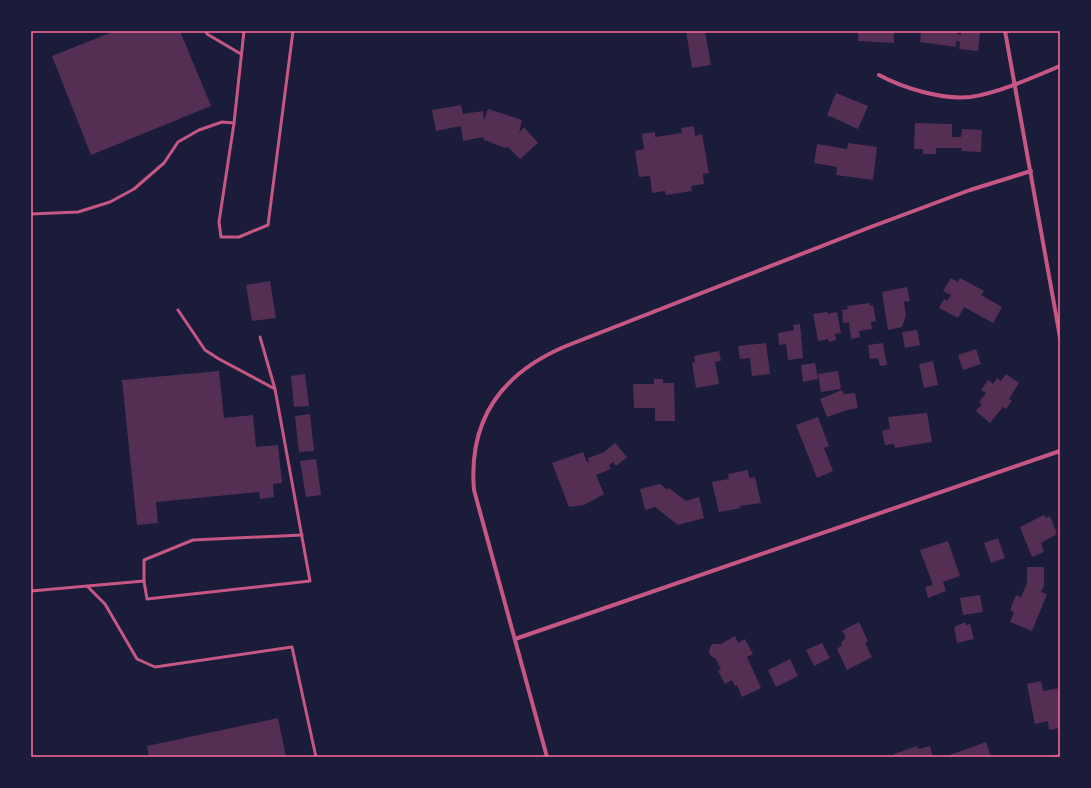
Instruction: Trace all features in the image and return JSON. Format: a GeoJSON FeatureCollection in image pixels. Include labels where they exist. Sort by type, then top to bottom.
{"type":"FeatureCollection","features":[{"type":"Feature","properties":{"kind":"street"},"geometry":{"type":"LineString","coordinates":[[1005,31],[1016,84],[1060,337]]}},
{"type":"Feature","properties":{"kind":"street"},"geometry":{"type":"LineString","coordinates":[[879,75],[915,90],[941,95],[970,97],[1016,84],[1060,66]]}},
{"type":"Feature","properties":{"kind":"street"},"geometry":{"type":"LineString","coordinates":[[547,757],[474,490],[474,455],[478,434],[485,414],[501,390],[510,380],[531,364],[553,351],[868,228],[970,190],[1031,171]]}},
{"type":"Feature","properties":{"kind":"street"},"geometry":{"type":"LineString","coordinates":[[515,639],[1060,451]]}},
{"type":"Feature","properties":{"kind":"lane"},"geometry":{"type":"LineString","coordinates":[[206,31],[207,34],[241,54]]}},
{"type":"Feature","properties":{"kind":"lane"},"geometry":{"type":"LineString","coordinates":[[244,31],[234,123],[219,222],[221,237],[239,238],[268,224],[293,31]]}},
{"type":"Feature","properties":{"kind":"lane"},"geometry":{"type":"LineString","coordinates":[[31,214],[78,212],[110,202],[134,189],[158,168],[178,142],[199,130],[222,122],[234,123]]}},
{"type":"Feature","properties":{"kind":"lane"},"geometry":{"type":"LineString","coordinates":[[178,310],[205,350],[218,359],[276,389]]}},
{"type":"Feature","properties":{"kind":"lane"},"geometry":{"type":"LineString","coordinates":[[260,337],[276,389],[302,535],[310,581],[147,599],[144,580],[144,560],[193,540],[302,535]]}},
{"type":"Feature","properties":{"kind":"lane"},"geometry":{"type":"LineString","coordinates":[[31,591],[144,580]]}},
{"type":"Feature","properties":{"kind":"lane"},"geometry":{"type":"LineString","coordinates":[[87,586],[105,604],[137,659],[155,667],[292,647],[316,757]]}},
{"type":"Feature","properties":{"kind":"building"},"geometry":{"type":"Polygon","coordinates":[[[115,31],[180,31],[211,106],[91,155],[52,56],[115,31]]]}},
{"type":"Feature","properties":{"kind":"building"},"geometry":{"type":"Polygon","coordinates":[[[686,31],[705,31],[711,65],[692,68],[686,31]]]}},
{"type":"Feature","properties":{"kind":"building"},"geometry":{"type":"Polygon","coordinates":[[[858,31],[894,31],[894,43],[858,41],[858,31]]]}},
{"type":"Feature","properties":{"kind":"building"},"geometry":{"type":"Polygon","coordinates":[[[921,31],[958,31],[957,34],[961,35],[961,31],[980,33],[978,51],[959,49],[960,42],[956,41],[956,47],[920,42],[921,31]]]}},
{"type":"Feature","properties":{"kind":"building"},"geometry":{"type":"Polygon","coordinates":[[[836,93],[868,106],[858,129],[827,115],[836,93]]]}},
{"type":"Feature","properties":{"kind":"building"},"geometry":{"type":"Polygon","coordinates":[[[461,105],[463,114],[483,111],[484,120],[488,109],[522,120],[519,133],[524,127],[538,143],[520,159],[508,147],[506,148],[484,140],[483,137],[463,141],[461,126],[436,131],[432,110],[461,105]]]}},
{"type":"Feature","properties":{"kind":"building"},"geometry":{"type":"Polygon","coordinates":[[[915,123],[952,124],[952,137],[961,137],[962,129],[982,130],[981,152],[961,151],[962,148],[936,148],[936,154],[923,154],[923,149],[914,149],[915,123]]]}},
{"type":"Feature","properties":{"kind":"building"},"geometry":{"type":"Polygon","coordinates":[[[694,126],[695,136],[702,134],[709,173],[703,174],[704,184],[691,186],[692,191],[666,195],[665,191],[652,193],[650,176],[639,177],[635,151],[644,149],[642,134],[655,132],[655,137],[682,133],[681,128],[694,126]]]}},
{"type":"Feature","properties":{"kind":"building"},"geometry":{"type":"Polygon","coordinates":[[[848,143],[877,147],[873,180],[836,175],[837,167],[814,163],[817,144],[847,149],[848,143]]]}},
{"type":"Feature","properties":{"kind":"building"},"geometry":{"type":"Polygon","coordinates":[[[951,278],[958,282],[960,278],[984,291],[981,295],[1002,307],[993,323],[964,307],[958,318],[939,308],[944,299],[947,301],[951,295],[943,291],[951,278]]]}},
{"type":"Feature","properties":{"kind":"building"},"geometry":{"type":"Polygon","coordinates":[[[270,281],[276,318],[252,321],[246,285],[270,281]]]}},
{"type":"Feature","properties":{"kind":"building"},"geometry":{"type":"Polygon","coordinates":[[[907,287],[910,301],[904,302],[906,315],[902,327],[888,330],[882,292],[907,287]]]}},
{"type":"Feature","properties":{"kind":"building"},"geometry":{"type":"Polygon","coordinates":[[[870,303],[870,306],[873,305],[876,321],[871,322],[872,329],[859,331],[860,337],[851,339],[849,322],[843,323],[842,310],[848,309],[847,306],[870,303]]]}},
{"type":"Feature","properties":{"kind":"building"},"geometry":{"type":"Polygon","coordinates":[[[827,312],[828,314],[837,312],[841,333],[835,334],[836,340],[829,342],[828,339],[818,341],[813,314],[827,312]]]}},
{"type":"Feature","properties":{"kind":"building"},"geometry":{"type":"Polygon","coordinates":[[[800,324],[803,358],[788,360],[786,344],[779,345],[778,333],[794,330],[793,325],[800,324]]]}},
{"type":"Feature","properties":{"kind":"building"},"geometry":{"type":"Polygon","coordinates":[[[917,330],[920,345],[905,348],[902,332],[917,330]]]}},
{"type":"Feature","properties":{"kind":"building"},"geometry":{"type":"Polygon","coordinates":[[[766,343],[770,374],[752,376],[750,358],[740,359],[738,346],[766,343]]]}},
{"type":"Feature","properties":{"kind":"building"},"geometry":{"type":"Polygon","coordinates":[[[883,343],[887,365],[880,366],[878,358],[870,359],[868,345],[883,343]]]}},
{"type":"Feature","properties":{"kind":"building"},"geometry":{"type":"Polygon","coordinates":[[[976,349],[981,364],[963,370],[958,355],[976,349]]]}},
{"type":"Feature","properties":{"kind":"building"},"geometry":{"type":"Polygon","coordinates":[[[719,351],[721,361],[715,362],[719,384],[696,388],[692,363],[695,362],[694,356],[719,351]]]}},
{"type":"Feature","properties":{"kind":"building"},"geometry":{"type":"Polygon","coordinates":[[[933,361],[938,385],[924,388],[919,364],[933,361]]]}},
{"type":"Feature","properties":{"kind":"building"},"geometry":{"type":"Polygon","coordinates":[[[815,363],[818,379],[803,382],[801,365],[815,363]]]}},
{"type":"Feature","properties":{"kind":"building"},"geometry":{"type":"Polygon","coordinates":[[[219,371],[224,418],[253,415],[256,447],[278,445],[282,483],[273,484],[274,497],[260,499],[259,492],[156,502],[158,523],[137,525],[122,380],[219,371]]]}},
{"type":"Feature","properties":{"kind":"building"},"geometry":{"type":"Polygon","coordinates":[[[838,371],[841,389],[821,392],[818,374],[838,371]]]}},
{"type":"Feature","properties":{"kind":"building"},"geometry":{"type":"Polygon","coordinates":[[[305,374],[309,406],[294,407],[291,376],[305,374]]]}},
{"type":"Feature","properties":{"kind":"building"},"geometry":{"type":"Polygon","coordinates":[[[1006,374],[1019,383],[1009,399],[1012,401],[1006,409],[1003,407],[990,423],[976,411],[982,404],[979,402],[986,393],[981,390],[988,380],[993,384],[997,378],[1001,381],[1006,374]]]}},
{"type":"Feature","properties":{"kind":"building"},"geometry":{"type":"Polygon","coordinates":[[[654,379],[663,379],[663,383],[674,383],[675,421],[655,421],[655,408],[634,408],[633,384],[654,384],[654,379]]]}},
{"type":"Feature","properties":{"kind":"building"},"geometry":{"type":"Polygon","coordinates":[[[842,390],[844,394],[855,393],[858,408],[827,417],[820,399],[842,390]]]}},
{"type":"Feature","properties":{"kind":"building"},"geometry":{"type":"Polygon","coordinates":[[[927,413],[932,442],[895,448],[894,444],[885,445],[882,431],[890,429],[888,417],[927,413]]]}},
{"type":"Feature","properties":{"kind":"building"},"geometry":{"type":"Polygon","coordinates":[[[310,414],[314,451],[299,452],[295,416],[310,414]]]}},
{"type":"Feature","properties":{"kind":"building"},"geometry":{"type":"Polygon","coordinates":[[[818,417],[829,446],[824,448],[833,471],[817,478],[796,425],[818,417]]]}},
{"type":"Feature","properties":{"kind":"building"},"geometry":{"type":"Polygon","coordinates":[[[615,443],[627,457],[616,466],[613,462],[609,465],[611,469],[596,475],[604,494],[584,505],[569,507],[552,463],[583,452],[587,462],[589,462],[588,458],[604,452],[615,443]]]}},
{"type":"Feature","properties":{"kind":"building"},"geometry":{"type":"Polygon","coordinates":[[[316,459],[321,495],[306,497],[300,461],[316,459]]]}},
{"type":"Feature","properties":{"kind":"building"},"geometry":{"type":"Polygon","coordinates":[[[748,470],[749,478],[755,477],[761,503],[740,506],[741,508],[719,512],[712,482],[729,479],[728,474],[748,470]]]}},
{"type":"Feature","properties":{"kind":"building"},"geometry":{"type":"Polygon","coordinates":[[[660,484],[668,490],[669,488],[686,501],[699,497],[704,518],[678,525],[655,507],[645,510],[640,489],[660,484]]]}},
{"type":"Feature","properties":{"kind":"building"},"geometry":{"type":"Polygon","coordinates":[[[1044,515],[1046,518],[1050,516],[1057,534],[1041,543],[1044,552],[1032,557],[1020,527],[1044,515]]]}},
{"type":"Feature","properties":{"kind":"building"},"geometry":{"type":"Polygon","coordinates":[[[998,538],[1005,558],[991,563],[984,543],[998,538]]]}},
{"type":"Feature","properties":{"kind":"building"},"geometry":{"type":"Polygon","coordinates":[[[948,541],[960,576],[943,582],[946,591],[928,598],[925,587],[933,585],[920,550],[948,541]]]}},
{"type":"Feature","properties":{"kind":"building"},"geometry":{"type":"Polygon","coordinates":[[[1027,567],[1044,567],[1044,586],[1041,592],[1047,594],[1032,631],[1010,622],[1014,612],[1010,610],[1016,595],[1021,597],[1027,583],[1027,567]]]}},
{"type":"Feature","properties":{"kind":"building"},"geometry":{"type":"Polygon","coordinates":[[[980,595],[983,612],[963,615],[960,598],[980,595]]]}},
{"type":"Feature","properties":{"kind":"building"},"geometry":{"type":"Polygon","coordinates":[[[859,622],[868,641],[865,643],[872,657],[847,670],[837,649],[842,645],[841,643],[846,637],[842,631],[859,622]]]}},
{"type":"Feature","properties":{"kind":"building"},"geometry":{"type":"Polygon","coordinates":[[[965,622],[966,625],[970,624],[974,639],[957,643],[954,627],[965,622]]]}},
{"type":"Feature","properties":{"kind":"building"},"geometry":{"type":"Polygon","coordinates":[[[735,636],[738,643],[745,639],[753,654],[747,657],[761,688],[742,697],[737,685],[735,686],[732,680],[725,684],[718,671],[721,670],[716,659],[709,653],[710,647],[713,644],[721,644],[735,636]]]}},
{"type":"Feature","properties":{"kind":"building"},"geometry":{"type":"Polygon","coordinates":[[[822,643],[830,658],[814,666],[806,650],[822,643]]]}},
{"type":"Feature","properties":{"kind":"building"},"geometry":{"type":"Polygon","coordinates":[[[790,659],[798,676],[776,687],[768,670],[790,659]]]}},
{"type":"Feature","properties":{"kind":"building"},"geometry":{"type":"Polygon","coordinates":[[[1041,681],[1043,691],[1060,688],[1060,728],[1049,730],[1048,721],[1035,724],[1027,684],[1041,681]]]}},
{"type":"Feature","properties":{"kind":"building"},"geometry":{"type":"Polygon","coordinates":[[[278,718],[286,757],[149,757],[147,746],[278,718]]]}},
{"type":"Feature","properties":{"kind":"building"},"geometry":{"type":"Polygon","coordinates":[[[986,742],[991,757],[950,757],[950,755],[986,742]]]}},
{"type":"Feature","properties":{"kind":"building"},"geometry":{"type":"Polygon","coordinates":[[[917,746],[918,749],[930,746],[933,757],[895,757],[894,754],[917,746]]]}},
{"type":"Feature","properties":{"kind":"building"},"geometry":{"type":"Polygon","coordinates":[[[1060,753],[1060,757],[1048,757],[1060,753]]]}}]}
